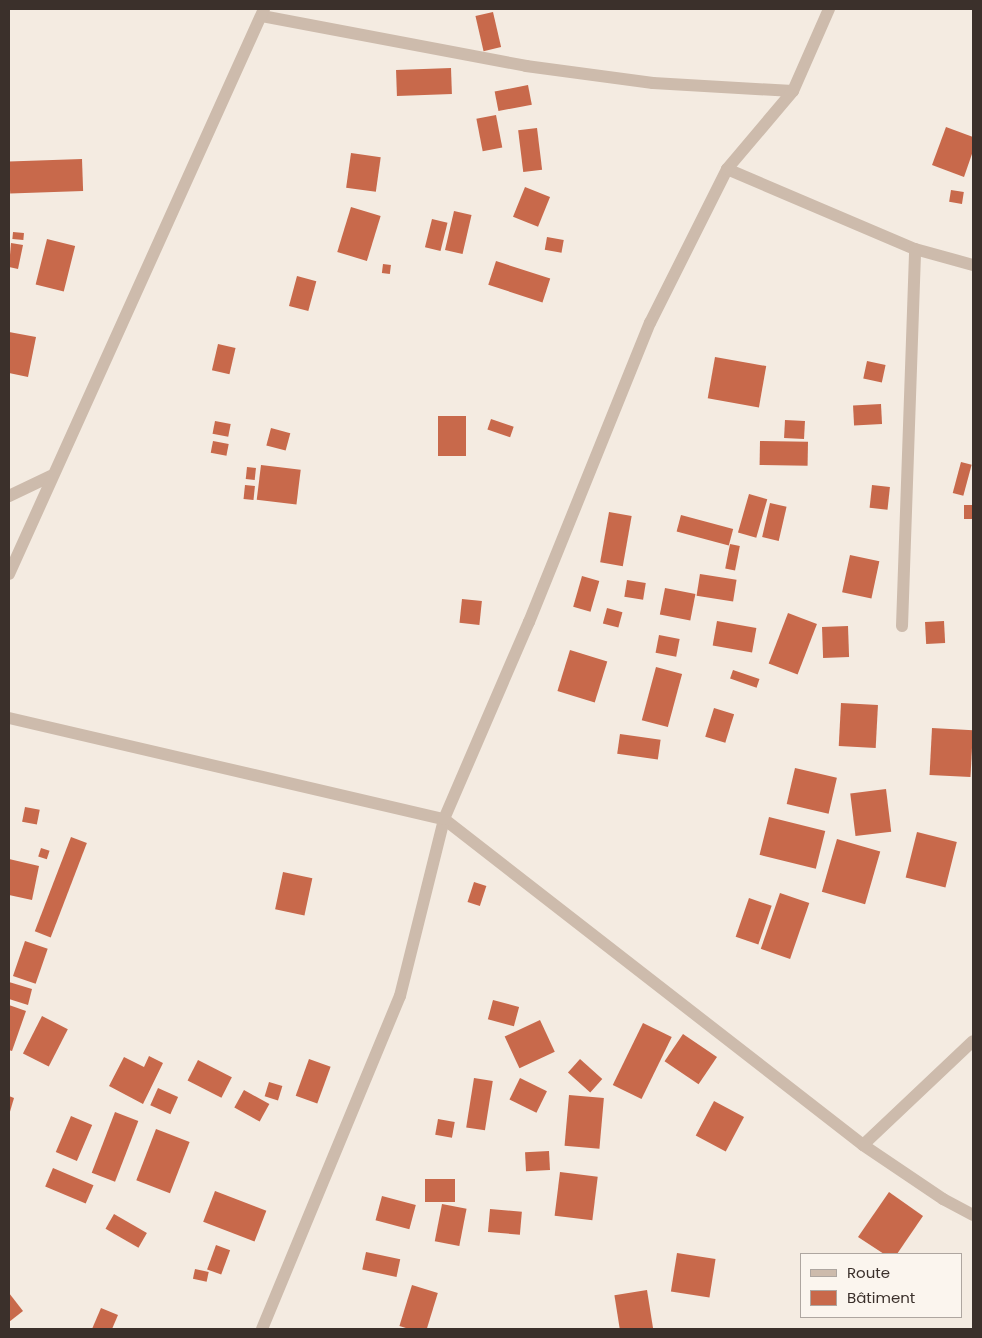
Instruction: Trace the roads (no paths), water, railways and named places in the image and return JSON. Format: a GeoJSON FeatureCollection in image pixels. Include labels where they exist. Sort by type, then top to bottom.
{"type":"FeatureCollection","features":[{"type":"Feature","properties":{"kind":"street"},"geometry":{"type":"LineString","coordinates":[[262,1329],[400,996],[444,819],[532,613],[650,323],[727,169],[793,91],[829,9]]}},
{"type":"Feature","properties":{"kind":"street"},"geometry":{"type":"LineString","coordinates":[[9,574],[51,476],[263,12],[526,66],[653,84],[793,91]]}},
{"type":"Feature","properties":{"kind":"street"},"geometry":{"type":"LineString","coordinates":[[727,169],[915,249],[973,265]]}},
{"type":"Feature","properties":{"kind":"street"},"geometry":{"type":"LineString","coordinates":[[902,626],[915,249]]}},
{"type":"Feature","properties":{"kind":"street"},"geometry":{"type":"LineString","coordinates":[[9,496],[51,476]]}},
{"type":"Feature","properties":{"kind":"street"},"geometry":{"type":"LineString","coordinates":[[9,718],[444,819],[863,1145],[943,1199],[973,1215]]}},
{"type":"Feature","properties":{"kind":"street"},"geometry":{"type":"LineString","coordinates":[[863,1145],[973,1041]]}}]}
